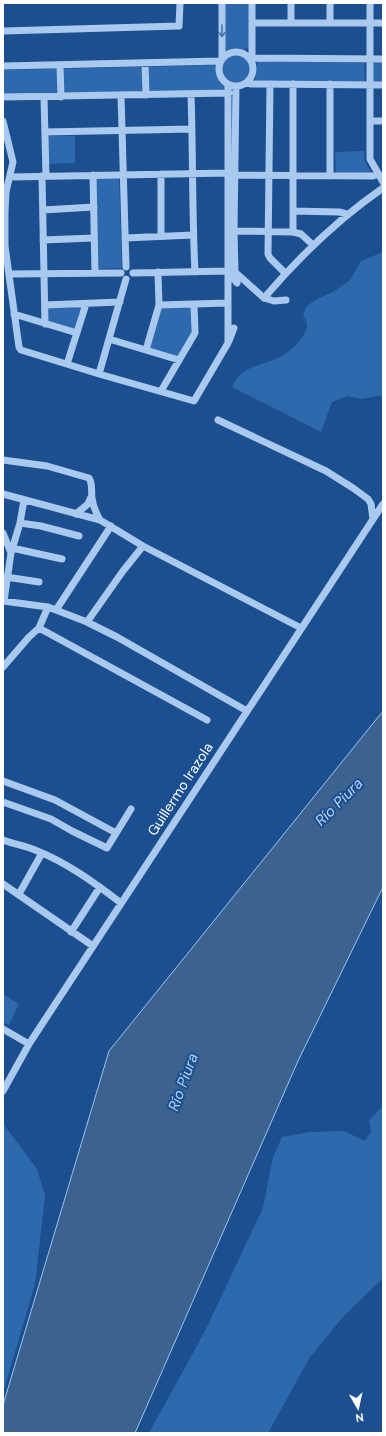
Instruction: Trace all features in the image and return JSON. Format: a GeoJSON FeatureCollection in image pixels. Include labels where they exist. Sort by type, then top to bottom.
{"type":"FeatureCollection","features":[{"type":"Feature","properties":{"kind":"street"},"geometry":{"type":"LineString","coordinates":[[3,31],[179,26],[180,3]]}},
{"type":"Feature","properties":{"kind":"street"},"geometry":{"type":"LineString","coordinates":[[222,3],[222,60],[219,69],[221,76],[232,85]]}},
{"type":"Feature","properties":{"kind":"street"},"geometry":{"type":"LineString","coordinates":[[246,82],[253,72],[252,3]]}},
{"type":"Feature","properties":{"kind":"street"},"geometry":{"type":"LineString","coordinates":[[291,3],[291,23]]}},
{"type":"Feature","properties":{"kind":"street"},"geometry":{"type":"LineString","coordinates":[[330,3],[330,23]]}},
{"type":"Feature","properties":{"kind":"street"},"geometry":{"type":"LineString","coordinates":[[370,3],[370,159],[383,182]]}},
{"type":"Feature","properties":{"kind":"street"},"geometry":{"type":"LineString","coordinates":[[252,23],[383,23]]}},
{"type":"Feature","properties":{"kind":"street"},"geometry":{"type":"LineString","coordinates":[[3,66],[222,60],[228,53],[239,52],[252,60],[383,59]]}},
{"type":"Feature","properties":{"kind":"street"},"geometry":{"type":"LineString","coordinates":[[145,63],[146,95]]}},
{"type":"Feature","properties":{"kind":"street"},"geometry":{"type":"LineString","coordinates":[[60,65],[60,97]]}},
{"type":"Feature","properties":{"kind":"street"},"geometry":{"type":"LineString","coordinates":[[232,85],[246,82],[251,84],[383,85]]}},
{"type":"Feature","properties":{"kind":"street"},"geometry":{"type":"LineString","coordinates":[[270,84],[268,254],[285,273]]}},
{"type":"Feature","properties":{"kind":"street"},"geometry":{"type":"LineString","coordinates":[[293,84],[293,232]]}},
{"type":"Feature","properties":{"kind":"street"},"geometry":{"type":"LineString","coordinates":[[330,84],[330,176]]}},
{"type":"Feature","properties":{"kind":"street"},"geometry":{"type":"LineString","coordinates":[[232,85],[229,93],[235,272],[264,298],[274,301],[286,300]]}},
{"type":"Feature","properties":{"kind":"street"},"geometry":{"type":"LineString","coordinates":[[228,342],[232,85]]}},
{"type":"Feature","properties":{"kind":"street"},"geometry":{"type":"LineString","coordinates":[[3,97],[229,93]]}},
{"type":"Feature","properties":{"kind":"street"},"geometry":{"type":"LineString","coordinates":[[191,94],[194,173],[193,235],[195,272]]}},
{"type":"Feature","properties":{"kind":"street"},"geometry":{"type":"LineString","coordinates":[[121,95],[125,238],[124,270],[122,277],[126,279]]}},
{"type":"Feature","properties":{"kind":"street"},"geometry":{"type":"LineString","coordinates":[[44,97],[45,132],[43,240],[45,324]]}},
{"type":"Feature","properties":{"kind":"street"},"geometry":{"type":"LineString","coordinates":[[3,120],[13,162],[11,177],[6,192],[5,246],[19,347],[21,350],[194,401],[228,342],[234,328]]}},
{"type":"Feature","properties":{"kind":"street"},"geometry":{"type":"LineString","coordinates":[[370,121],[383,121]]}},
{"type":"Feature","properties":{"kind":"street"},"geometry":{"type":"LineString","coordinates":[[45,132],[192,129]]}},
{"type":"Feature","properties":{"kind":"street"},"geometry":{"type":"LineString","coordinates":[[11,177],[194,173],[269,176],[372,176],[378,174]]}},
{"type":"Feature","properties":{"kind":"street"},"geometry":{"type":"LineString","coordinates":[[161,174],[161,236]]}},
{"type":"Feature","properties":{"kind":"street"},"geometry":{"type":"LineString","coordinates":[[93,175],[95,273]]}},
{"type":"Feature","properties":{"kind":"street"},"geometry":{"type":"LineString","coordinates":[[264,298],[285,273],[313,245],[347,214],[383,188]]}},
{"type":"Feature","properties":{"kind":"street"},"geometry":{"type":"LineString","coordinates":[[43,210],[94,207]]}},
{"type":"Feature","properties":{"kind":"street"},"geometry":{"type":"LineString","coordinates":[[293,211],[339,212],[347,214]]}},
{"type":"Feature","properties":{"kind":"street"},"geometry":{"type":"LineString","coordinates":[[234,231],[293,232],[301,234],[313,245]]}},
{"type":"Feature","properties":{"kind":"street"},"geometry":{"type":"LineString","coordinates":[[125,238],[193,235]]}},
{"type":"Feature","properties":{"kind":"street"},"geometry":{"type":"LineString","coordinates":[[43,240],[94,238]]}},
{"type":"Feature","properties":{"kind":"street"},"geometry":{"type":"LineString","coordinates":[[8,274],[95,273],[130,268],[133,273]]}},
{"type":"Feature","properties":{"kind":"street"},"geometry":{"type":"LineString","coordinates":[[133,273],[228,271]]}},
{"type":"Feature","properties":{"kind":"street"},"geometry":{"type":"LineString","coordinates":[[228,271],[237,283]]}},
{"type":"Feature","properties":{"kind":"street"},"geometry":{"type":"LineString","coordinates":[[146,350],[159,305],[158,272]]}},
{"type":"Feature","properties":{"kind":"street"},"geometry":{"type":"LineString","coordinates":[[126,279],[132,277],[133,273]]}},
{"type":"Feature","properties":{"kind":"street"},"geometry":{"type":"LineString","coordinates":[[99,374],[126,279]]}},
{"type":"Feature","properties":{"kind":"street"},"geometry":{"type":"LineString","coordinates":[[45,305],[120,302]]}},
{"type":"Feature","properties":{"kind":"street"},"geometry":{"type":"LineString","coordinates":[[159,305],[228,303]]}},
{"type":"Feature","properties":{"kind":"street"},"geometry":{"type":"LineString","coordinates":[[68,364],[86,304]]}},
{"type":"Feature","properties":{"kind":"street"},"geometry":{"type":"LineString","coordinates":[[161,391],[195,333],[194,304]]}},
{"type":"Feature","properties":{"kind":"street"},"geometry":{"type":"LineString","coordinates":[[14,314],[77,333]]}},
{"type":"Feature","properties":{"kind":"street"},"geometry":{"type":"LineString","coordinates":[[109,339],[179,360]]}},
{"type":"Feature","properties":{"kind":"street"},"geometry":{"type":"LineString","coordinates":[[218,420],[326,472],[353,488],[368,499],[371,504],[373,519]]}},
{"type":"Feature","properties":{"kind":"street"},"geometry":{"type":"LineString","coordinates":[[3,460],[47,466],[89,478],[91,481],[91,497],[100,520]]}},
{"type":"Feature","properties":{"kind":"street"},"geometry":{"type":"LineString","coordinates":[[3,494],[100,520],[143,546],[301,628]]}},
{"type":"Feature","properties":{"kind":"street"},"geometry":{"type":"LineString","coordinates":[[76,514],[88,504],[91,497]]}},
{"type":"Feature","properties":{"kind":"street"},"geometry":{"type":"LineString","coordinates":[[24,500],[20,523],[11,551],[3,601],[48,607],[88,622],[247,711]]}},
{"type":"Feature","properties":{"kind":"street","name":"Guillermo Irazola"},"geometry":{"type":"LineString","coordinates":[[3,1090],[29,1044],[383,504]]}},
{"type":"Feature","properties":{"kind":"street"},"geometry":{"type":"LineString","coordinates":[[20,523],[40,526],[79,536]]}},
{"type":"Feature","properties":{"kind":"street"},"geometry":{"type":"LineString","coordinates":[[56,610],[111,526]]}},
{"type":"Feature","properties":{"kind":"street"},"geometry":{"type":"LineString","coordinates":[[3,533],[11,551]]}},
{"type":"Feature","properties":{"kind":"street"},"geometry":{"type":"LineString","coordinates":[[88,622],[123,571],[143,546]]}},
{"type":"Feature","properties":{"kind":"street"},"geometry":{"type":"LineString","coordinates":[[11,551],[62,559]]}},
{"type":"Feature","properties":{"kind":"street"},"geometry":{"type":"LineString","coordinates":[[6,576],[39,582]]}},
{"type":"Feature","properties":{"kind":"street"},"geometry":{"type":"LineString","coordinates":[[3,667],[29,637],[39,628],[48,607]]}},
{"type":"Feature","properties":{"kind":"street"},"geometry":{"type":"LineString","coordinates":[[39,628],[207,720]]}},
{"type":"Feature","properties":{"kind":"street"},"geometry":{"type":"LineString","coordinates":[[3,781],[55,800],[116,833]]}},
{"type":"Feature","properties":{"kind":"street"},"geometry":{"type":"LineString","coordinates":[[3,802],[51,819],[107,848],[131,809]]}},
{"type":"Feature","properties":{"kind":"street"},"geometry":{"type":"LineString","coordinates":[[3,840],[42,853],[78,873],[121,903]]}},
{"type":"Feature","properties":{"kind":"street"},"geometry":{"type":"LineString","coordinates":[[19,894],[42,853]]}},
{"type":"Feature","properties":{"kind":"street"},"geometry":{"type":"LineString","coordinates":[[3,884],[93,946]]}},
{"type":"Feature","properties":{"kind":"street"},"geometry":{"type":"LineString","coordinates":[[71,932],[100,887]]}},
{"type":"Feature","properties":{"kind":"street"},"geometry":{"type":"LineString","coordinates":[[3,1029],[29,1044]]}},
{"type":"Feature","properties":{"kind":"shaded area"},"geometry":{"type":"Polygon","coordinates":[[[224,3],[249,3],[249,47],[242,50],[224,49],[224,3]]]}},
{"type":"Feature","properties":{"kind":"shaded area"},"geometry":{"type":"Polygon","coordinates":[[[236,54],[246,58],[250,68],[246,78],[236,82],[226,78],[222,68],[226,58],[236,54]]]}},
{"type":"Feature","properties":{"kind":"shaded area"},"geometry":{"type":"Polygon","coordinates":[[[257,61],[364,63],[365,82],[255,81],[257,61]]]}},
{"type":"Feature","properties":{"kind":"shaded area"},"geometry":{"type":"Polygon","coordinates":[[[374,62],[383,62],[383,82],[373,82],[374,62]]]}},
{"type":"Feature","properties":{"kind":"shaded area"},"geometry":{"type":"Polygon","coordinates":[[[216,65],[217,74],[226,86],[226,90],[3,95],[3,70],[216,65]]]}},
{"type":"Feature","properties":{"kind":"shaded area"},"geometry":{"type":"Polygon","coordinates":[[[47,136],[75,136],[75,163],[48,164],[47,136]]]}},
{"type":"Feature","properties":{"kind":"shaded area"},"geometry":{"type":"Polygon","coordinates":[[[364,151],[365,162],[371,172],[369,174],[336,173],[335,152],[364,151]]]}},
{"type":"Feature","properties":{"kind":"shaded area"},"geometry":{"type":"Polygon","coordinates":[[[119,177],[122,268],[98,269],[95,178],[119,177]]]}},
{"type":"Feature","properties":{"kind":"shaded area"},"geometry":{"type":"Polygon","coordinates":[[[383,252],[383,395],[362,399],[347,396],[332,402],[321,432],[232,387],[240,375],[245,371],[278,358],[293,348],[302,338],[307,328],[307,323],[303,315],[306,307],[315,300],[333,292],[350,280],[361,261],[383,252]]]}},
{"type":"Feature","properties":{"kind":"shaded area"},"geometry":{"type":"Polygon","coordinates":[[[82,306],[75,330],[47,323],[46,307],[82,306]]]}},
{"type":"Feature","properties":{"kind":"shaded area"},"geometry":{"type":"Polygon","coordinates":[[[191,306],[191,334],[178,356],[149,348],[160,308],[191,306]]]}},
{"type":"Feature","properties":{"kind":"shaded area"},"geometry":{"type":"Polygon","coordinates":[[[3,994],[19,1004],[9,1025],[3,1022],[3,994]]]}},
{"type":"Feature","properties":{"kind":"shaded area"},"geometry":{"type":"Polygon","coordinates":[[[382,1107],[383,1278],[342,1318],[310,1357],[268,1433],[149,1433],[206,1329],[263,1208],[273,1157],[282,1137],[309,1132],[344,1131],[365,1141],[371,1132],[369,1120],[382,1107]]]}},
{"type":"Feature","properties":{"kind":"shaded area"},"geometry":{"type":"Polygon","coordinates":[[[4,1125],[37,1169],[45,1196],[35,1284],[3,1393],[4,1125]]]}},
{"type":"Feature","properties":{"kind":"water","name":"Río Piura"},"geometry":{"type":"Polygon","coordinates":[[[383,711],[383,887],[298,1061],[135,1433],[3,1433],[3,1405],[109,1051],[383,711]]]}}]}
